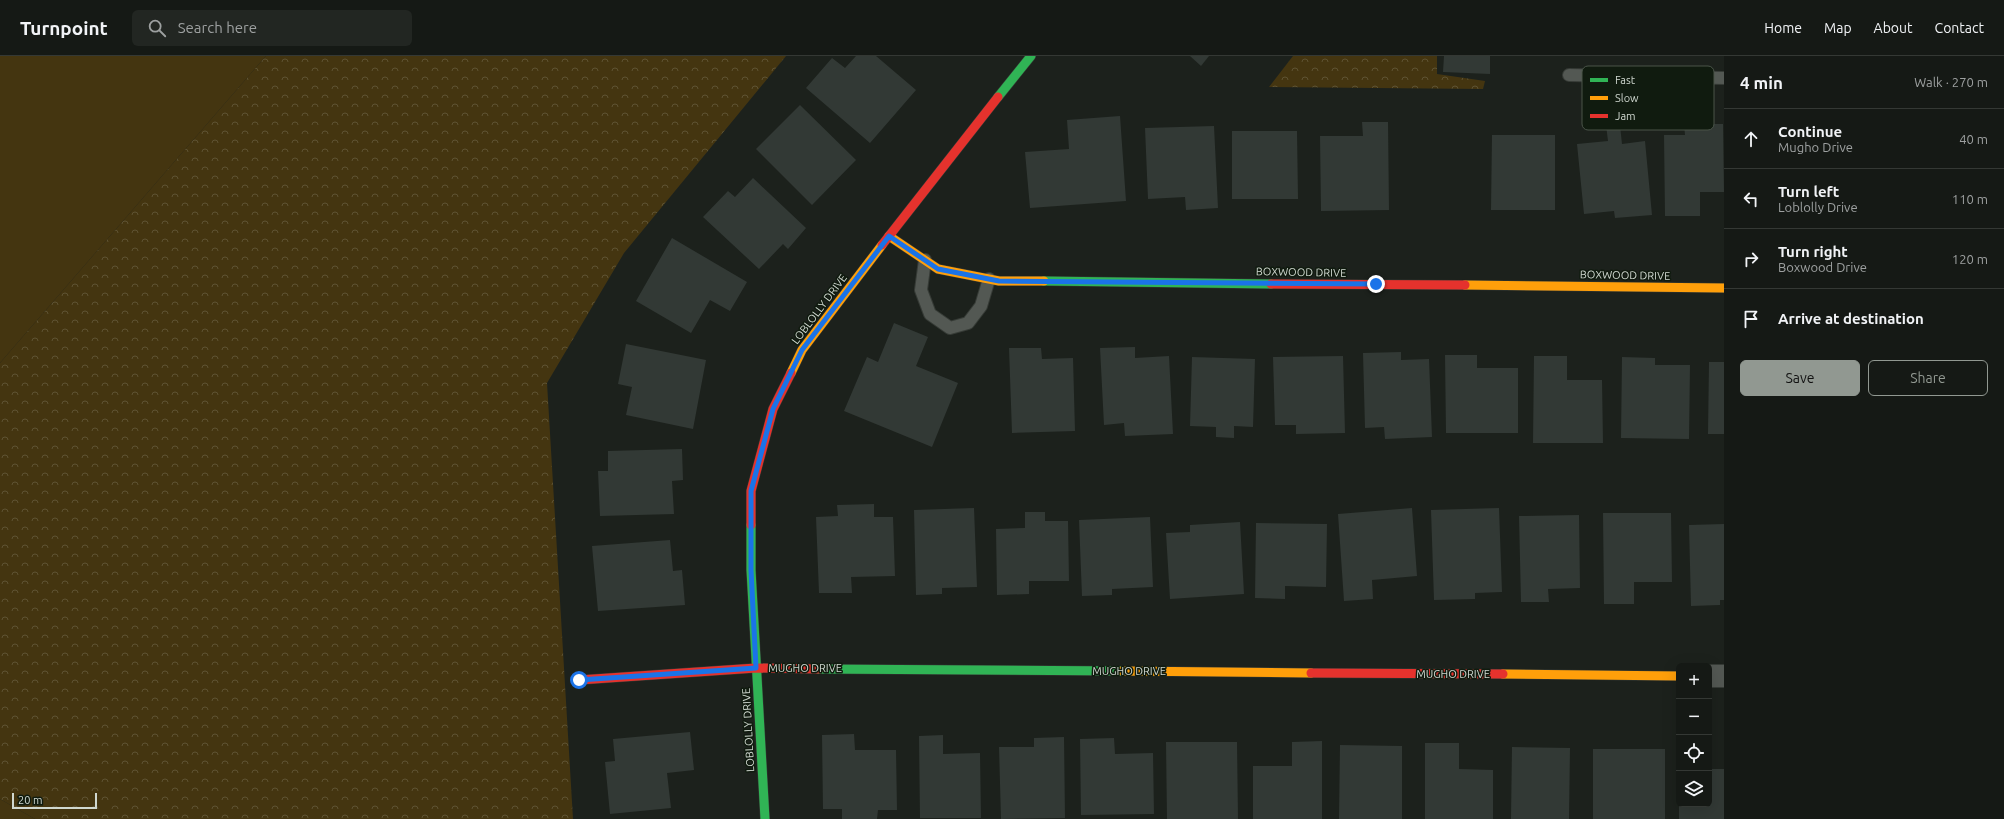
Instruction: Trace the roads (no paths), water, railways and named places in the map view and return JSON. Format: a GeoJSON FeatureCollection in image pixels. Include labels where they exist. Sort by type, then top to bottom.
{"type":"FeatureCollection","features":[{"type":"Feature","properties":{"kind":"street","name":"LOBLOLLY DRIVE"},"geometry":{"type":"LineString","coordinates":[[765,819],[751,570],[751,491],[773,409],[802,350],[889,236],[1031,56]]}},
{"type":"Feature","properties":{"kind":"street","name":"BOXWOOD DRIVE"},"geometry":{"type":"LineString","coordinates":[[889,236],[938,269],[1006,281],[1724,288]]}},
{"type":"Feature","properties":{"kind":"street","name":"MUGHO DRIVE"},"geometry":{"type":"LineString","coordinates":[[579,680],[756,668],[1676,676]]}},
{"type":"Feature","properties":{"kind":"street"},"geometry":{"type":"LineString","coordinates":[[1712,676],[1724,676]]}},
{"type":"Feature","properties":{"kind":"lane"},"geometry":{"type":"LineString","coordinates":[[1569,75],[1582,75]]}},
{"type":"Feature","properties":{"kind":"lane"},"geometry":{"type":"LineString","coordinates":[[1714,78],[1724,78]]}},
{"type":"Feature","properties":{"kind":"lane"},"geometry":{"type":"LineString","coordinates":[[925,260],[921,290],[930,314],[950,328],[968,323],[981,306],[989,279]]}}]}
